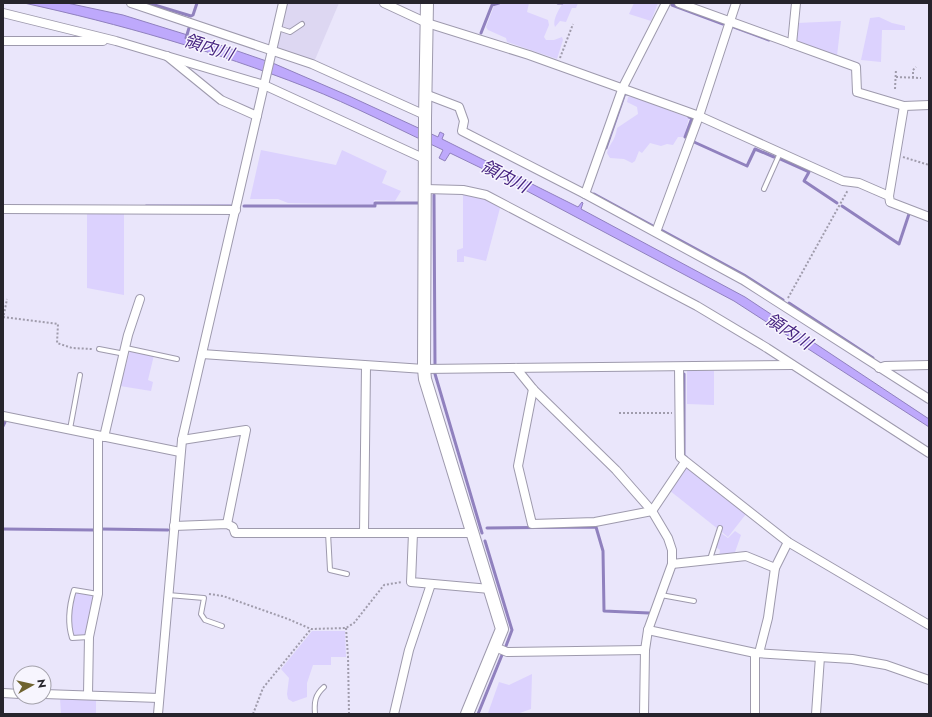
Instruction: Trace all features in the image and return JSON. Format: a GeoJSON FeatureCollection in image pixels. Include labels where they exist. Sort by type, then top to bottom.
{"type":"FeatureCollection","features":[{"type":"Feature","properties":{"kind":"street"},"geometry":{"type":"LineString","coordinates":[[131,3],[271,53],[312,64],[425,116]]}},
{"type":"Feature","properties":{"kind":"street"},"geometry":{"type":"LineString","coordinates":[[158,714],[182,440],[283,3]]}},
{"type":"Feature","properties":{"kind":"street"},"geometry":{"type":"LineString","coordinates":[[384,3],[427,23],[624,87],[699,116],[843,181],[852,182],[890,196]]}},
{"type":"Feature","properties":{"kind":"street"},"geometry":{"type":"LineString","coordinates":[[427,3],[425,94],[424,369],[502,629],[467,714]]}},
{"type":"Feature","properties":{"kind":"street"},"geometry":{"type":"LineString","coordinates":[[585,194],[624,87],[666,3]]}},
{"type":"Feature","properties":{"kind":"street"},"geometry":{"type":"LineString","coordinates":[[679,3],[856,67],[857,92],[904,106],[929,105]]}},
{"type":"Feature","properties":{"kind":"street"},"geometry":{"type":"LineString","coordinates":[[656,232],[699,116],[736,3]]}},
{"type":"Feature","properties":{"kind":"street"},"geometry":{"type":"LineString","coordinates":[[792,44],[796,3]]}},
{"type":"Feature","properties":{"kind":"street"},"geometry":{"type":"LineString","coordinates":[[3,13],[116,41],[265,82],[425,157]]}},
{"type":"Feature","properties":{"kind":"street"},"geometry":{"type":"LineString","coordinates":[[3,41],[116,41]]}},
{"type":"Feature","properties":{"kind":"street"},"geometry":{"type":"LineString","coordinates":[[165,54],[221,100],[257,116]]}},
{"type":"Feature","properties":{"kind":"street"},"geometry":{"type":"LineString","coordinates":[[425,94],[459,107],[464,121],[462,131],[585,194],[743,280],[929,399]]}},
{"type":"Feature","properties":{"kind":"street"},"geometry":{"type":"LineString","coordinates":[[904,106],[890,202],[929,217]]}},
{"type":"Feature","properties":{"kind":"street"},"geometry":{"type":"LineString","coordinates":[[425,189],[463,190],[486,195],[697,306],[767,348],[929,453]]}},
{"type":"Feature","properties":{"kind":"street"},"geometry":{"type":"LineString","coordinates":[[3,209],[236,210]]}},
{"type":"Feature","properties":{"kind":"street"},"geometry":{"type":"LineString","coordinates":[[88,694],[90,637],[98,594],[101,437],[140,299]]}},
{"type":"Feature","properties":{"kind":"street"},"geometry":{"type":"LineString","coordinates":[[202,354],[424,369],[792,365]]}},
{"type":"Feature","properties":{"kind":"street"},"geometry":{"type":"LineString","coordinates":[[879,368],[884,366],[929,365]]}},
{"type":"Feature","properties":{"kind":"street"},"geometry":{"type":"LineString","coordinates":[[364,534],[366,366]]}},
{"type":"Feature","properties":{"kind":"street"},"geometry":{"type":"LineString","coordinates":[[679,367],[680,457],[788,542],[929,625]]}},
{"type":"Feature","properties":{"kind":"street"},"geometry":{"type":"LineString","coordinates":[[516,368],[533,389],[616,470],[652,511],[668,538],[672,550],[672,564],[648,630],[645,650],[644,714]]}},
{"type":"Feature","properties":{"kind":"street"},"geometry":{"type":"LineString","coordinates":[[533,389],[518,466],[532,524],[595,522],[652,511],[685,462]]}},
{"type":"Feature","properties":{"kind":"street"},"geometry":{"type":"LineString","coordinates":[[3,416],[70,431],[180,452]]}},
{"type":"Feature","properties":{"kind":"street"},"geometry":{"type":"LineString","coordinates":[[182,440],[246,430],[227,524]]}},
{"type":"Feature","properties":{"kind":"street"},"geometry":{"type":"LineString","coordinates":[[174,526],[227,524],[233,527],[235,534],[473,533]]}},
{"type":"Feature","properties":{"kind":"street"},"geometry":{"type":"LineString","coordinates":[[413,533],[411,582],[490,589]]}},
{"type":"Feature","properties":{"kind":"street"},"geometry":{"type":"LineString","coordinates":[[755,714],[757,653],[768,618],[775,568],[788,542]]}},
{"type":"Feature","properties":{"kind":"street"},"geometry":{"type":"LineString","coordinates":[[672,564],[746,556],[775,568]]}},
{"type":"Feature","properties":{"kind":"street"},"geometry":{"type":"LineString","coordinates":[[394,714],[409,650],[431,584]]}},
{"type":"Feature","properties":{"kind":"street"},"geometry":{"type":"LineString","coordinates":[[648,630],[757,653],[852,659],[886,665],[929,680]]}},
{"type":"Feature","properties":{"kind":"street"},"geometry":{"type":"LineString","coordinates":[[495,647],[507,652],[645,650]]}},
{"type":"Feature","properties":{"kind":"street"},"geometry":{"type":"LineString","coordinates":[[816,714],[820,657]]}},
{"type":"Feature","properties":{"kind":"street"},"geometry":{"type":"LineString","coordinates":[[52,694],[88,694],[159,698]]}},
{"type":"Feature","properties":{"kind":"lane"},"geometry":{"type":"LineString","coordinates":[[277,28],[290,32],[302,24]]}},
{"type":"Feature","properties":{"kind":"lane"},"geometry":{"type":"LineString","coordinates":[[764,189],[780,153]]}},
{"type":"Feature","properties":{"kind":"lane"},"geometry":{"type":"LineString","coordinates":[[99,349],[126,351],[177,359]]}},
{"type":"Feature","properties":{"kind":"lane"},"geometry":{"type":"LineString","coordinates":[[70,431],[80,375]]}},
{"type":"Feature","properties":{"kind":"lane"},"geometry":{"type":"LineString","coordinates":[[710,560],[720,528]]}},
{"type":"Feature","properties":{"kind":"lane"},"geometry":{"type":"LineString","coordinates":[[328,534],[330,570],[347,574]]}},
{"type":"Feature","properties":{"kind":"lane"},"geometry":{"type":"LineString","coordinates":[[90,637],[72,638],[69,629],[69,608],[74,590],[98,594]]}},
{"type":"Feature","properties":{"kind":"lane"},"geometry":{"type":"LineString","coordinates":[[661,594],[694,601]]}},
{"type":"Feature","properties":{"kind":"lane"},"geometry":{"type":"LineString","coordinates":[[168,595],[204,598],[202,614],[205,620],[222,626]]}},
{"type":"Feature","properties":{"kind":"lane"},"geometry":{"type":"LineString","coordinates":[[315,714],[314,702],[318,692],[324,687]]}},
{"type":"Feature","properties":{"kind":"path"},"geometry":{"type":"LineString","coordinates":[[558,65],[573,24]]}},
{"type":"Feature","properties":{"kind":"path"},"geometry":{"type":"LineString","coordinates":[[913,78],[913,70],[916,67]]}},
{"type":"Feature","properties":{"kind":"path"},"geometry":{"type":"LineString","coordinates":[[895,89],[896,69]]}},
{"type":"Feature","properties":{"kind":"path"},"geometry":{"type":"LineString","coordinates":[[896,77],[921,78]]}},
{"type":"Feature","properties":{"kind":"path"},"geometry":{"type":"LineString","coordinates":[[896,155],[929,166]]}},
{"type":"Feature","properties":{"kind":"path"},"geometry":{"type":"LineString","coordinates":[[783,306],[852,182]]}},
{"type":"Feature","properties":{"kind":"path"},"geometry":{"type":"LineString","coordinates":[[7,299],[3,318],[58,324],[56,338],[57,343],[60,346],[88,350],[99,349]]}},
{"type":"Feature","properties":{"kind":"path"},"geometry":{"type":"LineString","coordinates":[[619,413],[680,413]]}},
{"type":"Feature","properties":{"kind":"path"},"geometry":{"type":"LineString","coordinates":[[204,598],[208,594],[224,596],[311,629],[346,628],[354,623],[384,586],[395,582],[411,582]]}},
{"type":"Feature","properties":{"kind":"path"},"geometry":{"type":"LineString","coordinates":[[346,628],[349,714]]}},
{"type":"Feature","properties":{"kind":"path"},"geometry":{"type":"LineString","coordinates":[[254,714],[263,688],[311,629]]}},
{"type":"Feature","properties":{"kind":"shaded area"},"geometry":{"type":"Polygon","coordinates":[[[286,3],[339,3],[314,62],[278,49],[277,45],[286,3]]]}},
{"type":"Feature","properties":{"kind":"shaded area"},"geometry":{"type":"Polygon","coordinates":[[[503,3],[529,3],[527,12],[548,20],[549,25],[544,37],[546,40],[554,40],[562,37],[563,40],[557,59],[507,42],[506,38],[488,30],[486,27],[494,6],[503,3]]]}},
{"type":"Feature","properties":{"kind":"shaded area"},"geometry":{"type":"Polygon","coordinates":[[[563,3],[578,3],[576,8],[572,8],[566,22],[560,21],[555,27],[555,18],[563,3]]]}},
{"type":"Feature","properties":{"kind":"shaded area"},"geometry":{"type":"Polygon","coordinates":[[[634,3],[658,3],[651,21],[629,14],[634,3]]]}},
{"type":"Feature","properties":{"kind":"shaded area"},"geometry":{"type":"Polygon","coordinates":[[[879,17],[892,23],[905,26],[905,30],[882,30],[881,62],[861,60],[870,18],[879,17]]]}},
{"type":"Feature","properties":{"kind":"shaded area"},"geometry":{"type":"Polygon","coordinates":[[[841,21],[837,56],[797,43],[797,23],[841,21]]]}},
{"type":"Feature","properties":{"kind":"shaded area"},"geometry":{"type":"Polygon","coordinates":[[[631,96],[689,118],[684,137],[678,137],[673,145],[667,144],[661,146],[650,143],[642,153],[639,151],[635,161],[632,163],[624,159],[610,158],[607,153],[617,128],[638,114],[637,107],[627,102],[628,97],[631,96]]]}},
{"type":"Feature","properties":{"kind":"shaded area"},"geometry":{"type":"Polygon","coordinates":[[[261,150],[336,165],[342,150],[387,171],[382,183],[401,191],[395,201],[374,200],[374,205],[288,203],[278,199],[250,199],[261,150]]]}},
{"type":"Feature","properties":{"kind":"shaded area"},"geometry":{"type":"Polygon","coordinates":[[[463,193],[484,198],[500,208],[486,261],[464,256],[464,262],[457,262],[457,250],[463,248],[463,193]]]}},
{"type":"Feature","properties":{"kind":"shaded area"},"geometry":{"type":"Polygon","coordinates":[[[87,212],[124,212],[124,295],[87,288],[87,212]]]}},
{"type":"Feature","properties":{"kind":"shaded area"},"geometry":{"type":"Polygon","coordinates":[[[130,351],[154,355],[148,380],[153,382],[151,391],[120,386],[130,351]]]}},
{"type":"Feature","properties":{"kind":"shaded area"},"geometry":{"type":"Polygon","coordinates":[[[687,371],[714,371],[714,405],[687,404],[687,371]]]}},
{"type":"Feature","properties":{"kind":"shaded area"},"geometry":{"type":"Polygon","coordinates":[[[684,468],[687,468],[746,514],[728,537],[669,490],[684,468]]]}},
{"type":"Feature","properties":{"kind":"shaded area"},"geometry":{"type":"Polygon","coordinates":[[[735,531],[741,535],[734,555],[719,556],[720,550],[716,547],[721,533],[728,538],[735,531]]]}},
{"type":"Feature","properties":{"kind":"shaded area"},"geometry":{"type":"Polygon","coordinates":[[[75,591],[95,595],[87,636],[74,636],[72,631],[71,614],[75,591]]]}},
{"type":"Feature","properties":{"kind":"shaded area"},"geometry":{"type":"Polygon","coordinates":[[[312,631],[345,631],[346,657],[331,657],[331,665],[313,665],[307,683],[307,697],[293,702],[288,699],[287,694],[289,678],[281,669],[312,631]]]}},
{"type":"Feature","properties":{"kind":"shaded area"},"geometry":{"type":"Polygon","coordinates":[[[532,674],[531,709],[517,714],[488,713],[499,682],[509,685],[532,674]]]}},
{"type":"Feature","properties":{"kind":"shaded area"},"geometry":{"type":"Polygon","coordinates":[[[60,698],[96,698],[96,714],[61,714],[60,698]]]}},
{"type":"Feature","properties":{"kind":"water","name":"領内川"},"geometry":{"type":"Polygon","coordinates":[[[24,3],[67,3],[123,15],[223,46],[275,64],[438,137],[440,132],[444,134],[442,139],[578,207],[582,202],[581,209],[745,297],[929,419],[929,427],[734,301],[510,182],[450,153],[445,161],[439,158],[443,150],[358,109],[306,87],[202,50],[131,29],[24,3]]]}},
{"type":"Feature","properties":{"kind":"waterway"},"geometry":{"type":"LineString","coordinates":[[148,3],[191,16],[193,15],[197,3]]}},
{"type":"Feature","properties":{"kind":"waterway"},"geometry":{"type":"LineString","coordinates":[[481,33],[492,5],[499,3]]}},
{"type":"Feature","properties":{"kind":"waterway"},"geometry":{"type":"LineString","coordinates":[[672,5],[723,24]]}},
{"type":"Feature","properties":{"kind":"waterway"},"geometry":{"type":"LineString","coordinates":[[734,27],[769,40]]}},
{"type":"Feature","properties":{"kind":"waterway","name":"領内川"},"geometry":{"type":"LineString","coordinates":[[186,38],[189,28]]}},
{"type":"Feature","properties":{"kind":"waterway"},"geometry":{"type":"LineString","coordinates":[[606,148],[625,93],[627,94]]}},
{"type":"Feature","properties":{"kind":"waterway"},"geometry":{"type":"LineString","coordinates":[[685,137],[692,118],[689,117]]}},
{"type":"Feature","properties":{"kind":"waterway"},"geometry":{"type":"LineString","coordinates":[[694,142],[747,166],[755,149],[774,157]]}},
{"type":"Feature","properties":{"kind":"waterway"},"geometry":{"type":"LineString","coordinates":[[780,159],[809,172],[804,181],[837,203]]}},
{"type":"Feature","properties":{"kind":"waterway"},"geometry":{"type":"LineString","coordinates":[[594,194],[653,226]]}},
{"type":"Feature","properties":{"kind":"waterway"},"geometry":{"type":"LineString","coordinates":[[434,195],[435,365]]}},
{"type":"Feature","properties":{"kind":"waterway"},"geometry":{"type":"LineString","coordinates":[[244,206],[375,206],[375,203],[420,203]]}},
{"type":"Feature","properties":{"kind":"waterway"},"geometry":{"type":"LineString","coordinates":[[146,206],[232,206]]}},
{"type":"Feature","properties":{"kind":"waterway"},"geometry":{"type":"LineString","coordinates":[[842,206],[899,244],[909,214]]}},
{"type":"Feature","properties":{"kind":"waterway"},"geometry":{"type":"LineString","coordinates":[[661,230],[744,275],[783,300]]}},
{"type":"Feature","properties":{"kind":"waterway"},"geometry":{"type":"LineString","coordinates":[[789,303],[873,358]]}},
{"type":"Feature","properties":{"kind":"waterway"},"geometry":{"type":"LineString","coordinates":[[435,374],[482,533]]}},
{"type":"Feature","properties":{"kind":"waterway"},"geometry":{"type":"LineString","coordinates":[[684,374],[684,456],[686,457]]}},
{"type":"Feature","properties":{"kind":"waterway"},"geometry":{"type":"LineString","coordinates":[[3,426],[5,422]]}},
{"type":"Feature","properties":{"kind":"waterway"},"geometry":{"type":"LineString","coordinates":[[487,528],[596,527],[603,551],[604,611],[649,613]]}},
{"type":"Feature","properties":{"kind":"waterway"},"geometry":{"type":"LineString","coordinates":[[3,529],[94,530]]}},
{"type":"Feature","properties":{"kind":"waterway"},"geometry":{"type":"LineString","coordinates":[[101,529],[168,530]]}},
{"type":"Feature","properties":{"kind":"waterway"},"geometry":{"type":"LineString","coordinates":[[485,541],[512,630],[506,646]]}},
{"type":"Feature","properties":{"kind":"waterway"},"geometry":{"type":"LineString","coordinates":[[478,714],[502,655]]}}]}
